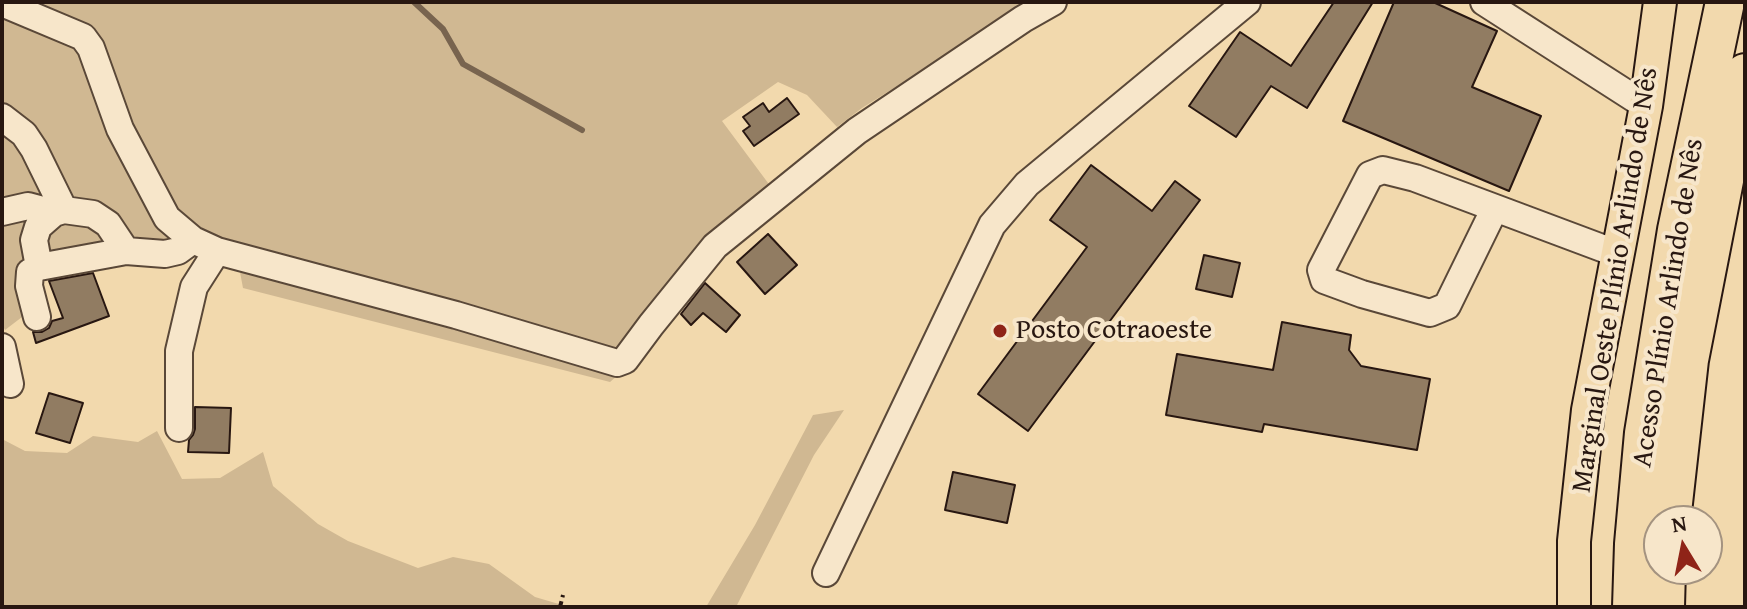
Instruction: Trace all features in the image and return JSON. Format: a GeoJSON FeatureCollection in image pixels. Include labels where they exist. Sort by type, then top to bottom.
{"type":"FeatureCollection","features":[{"type":"Feature","properties":{"kind":"highway","name":"Acesso Plínio Arlindo de Nês"},"geometry":{"type":"LineString","coordinates":[[1632,607],[1644,433],[1677,230],[1725,2]]}},
{"type":"Feature","properties":{"kind":"highway","name":"Acesso Plínio Arlindo de Nês"},"geometry":{"type":"LineString","coordinates":[[1673,505],[1689,360],[1745,73]]}},
{"type":"Feature","properties":{"kind":"highway"},"geometry":{"type":"LineString","coordinates":[[1665,607],[1666,585]]}},
{"type":"Feature","properties":{"kind":"main road","name":"Marginal Oeste Plínio Arlindo de Nês"},"geometry":{"type":"LineString","coordinates":[[1574,607],[1574,541],[1588,410],[1646,106],[1660,2]]}},
{"type":"Feature","properties":{"kind":"street"},"geometry":{"type":"LineString","coordinates":[[2,3],[83,37],[91,48],[120,129],[167,218],[205,246],[617,363],[625,360],[715,246],[857,131],[1053,2]]}},
{"type":"Feature","properties":{"kind":"street"},"geometry":{"type":"LineString","coordinates":[[826,573],[992,225],[1027,184],[1247,2]]}},
{"type":"Feature","properties":{"kind":"street"},"geometry":{"type":"LineString","coordinates":[[1484,2],[1646,106]]}},
{"type":"Feature","properties":{"kind":"street"},"geometry":{"type":"LineString","coordinates":[[2,117],[24,134],[34,149],[59,212]]}},
{"type":"Feature","properties":{"kind":"street"},"geometry":{"type":"LineString","coordinates":[[1495,208],[1447,306],[1430,313],[1324,280],[1321,270],[1370,175],[1383,170],[1415,178],[1618,254]]}},
{"type":"Feature","properties":{"kind":"street"},"geometry":{"type":"LineString","coordinates":[[2,212],[28,206],[93,214],[108,224],[126,251]]}},
{"type":"Feature","properties":{"kind":"street"},"geometry":{"type":"LineString","coordinates":[[39,267],[34,240],[38,227],[59,212]]}},
{"type":"Feature","properties":{"kind":"street"},"geometry":{"type":"LineString","coordinates":[[37,317],[29,286],[30,272],[39,267],[126,251],[165,254],[205,246]]}},
{"type":"Feature","properties":{"kind":"street"},"geometry":{"type":"LineString","coordinates":[[179,428],[179,351],[205,246]]}},
{"type":"Feature","properties":{"kind":"street"},"geometry":{"type":"LineString","coordinates":[[2,347],[10,384]]}},
{"type":"Feature","properties":{"kind":"path"},"geometry":{"type":"LineString","coordinates":[[560,607],[563,595]]}},
{"type":"Feature","properties":{"kind":"shaded area"},"geometry":{"type":"Polygon","coordinates":[[[2,2],[1036,2],[862,108],[837,127],[807,95],[778,82],[722,121],[771,187],[625,369],[610,382],[243,288],[240,272],[247,270],[187,250],[39,261],[29,308],[5,330],[2,324],[2,2]]]}},
{"type":"Feature","properties":{"kind":"shaded area"},"geometry":{"type":"Polygon","coordinates":[[[844,410],[814,455],[736,607],[706,607],[755,525],[813,415],[844,410]]]}},
{"type":"Feature","properties":{"kind":"shaded area"},"geometry":{"type":"Polygon","coordinates":[[[157,431],[182,479],[220,478],[263,452],[273,486],[318,524],[348,541],[418,568],[453,557],[489,564],[535,597],[569,607],[2,607],[2,439],[25,451],[67,453],[93,436],[138,442],[157,431]]]}},
{"type":"Feature","properties":{"kind":"building"},"geometry":{"type":"Polygon","coordinates":[[[1334,2],[1373,2],[1307,108],[1271,86],[1236,137],[1189,106],[1240,32],[1291,66],[1334,2]]]}},
{"type":"Feature","properties":{"kind":"building"},"geometry":{"type":"Polygon","coordinates":[[[1394,2],[1433,2],[1497,31],[1472,87],[1541,116],[1509,191],[1343,121],[1394,2]]]}},
{"type":"Feature","properties":{"kind":"building"},"geometry":{"type":"Polygon","coordinates":[[[787,98],[799,114],[754,146],[743,131],[750,126],[743,117],[763,103],[769,112],[787,98]]]}},
{"type":"Feature","properties":{"kind":"building"},"geometry":{"type":"Polygon","coordinates":[[[1091,165],[1152,211],[1175,181],[1200,200],[1028,431],[978,394],[1087,247],[1050,220],[1091,165]]]}},
{"type":"Feature","properties":{"kind":"building"},"geometry":{"type":"Polygon","coordinates":[[[768,234],[797,265],[765,294],[737,262],[768,234]]]}},
{"type":"Feature","properties":{"kind":"building"},"geometry":{"type":"Polygon","coordinates":[[[1204,255],[1240,263],[1232,297],[1196,289],[1204,255]]]}},
{"type":"Feature","properties":{"kind":"building"},"geometry":{"type":"Polygon","coordinates":[[[93,273],[109,316],[36,343],[33,332],[42,332],[49,328],[52,321],[63,318],[49,281],[93,273]]]}},
{"type":"Feature","properties":{"kind":"building"},"geometry":{"type":"Polygon","coordinates":[[[705,283],[740,315],[726,332],[703,313],[691,325],[681,314],[705,283]]]}},
{"type":"Feature","properties":{"kind":"building"},"geometry":{"type":"Polygon","coordinates":[[[1282,322],[1351,335],[1349,350],[1361,366],[1430,379],[1417,450],[1264,424],[1262,432],[1166,415],[1177,354],[1273,370],[1282,322]]]}},
{"type":"Feature","properties":{"kind":"building"},"geometry":{"type":"Polygon","coordinates":[[[49,393],[83,403],[70,443],[36,433],[49,393]]]}},
{"type":"Feature","properties":{"kind":"building"},"geometry":{"type":"Polygon","coordinates":[[[195,407],[231,408],[229,453],[188,452],[189,440],[195,429],[195,407]]]}},
{"type":"Feature","properties":{"kind":"building"},"geometry":{"type":"Polygon","coordinates":[[[953,472],[1015,485],[1007,523],[945,510],[953,472]]]}},
{"type":"Feature","properties":{"kind":"waterway"},"geometry":{"type":"LineString","coordinates":[[414,2],[443,29],[463,64],[582,130]]}},
{"type":"Feature","properties":{"kind":"place","name":"Posto Cotraoeste"},"geometry":{"type":"Point","coordinates":[1000,331]}}]}
